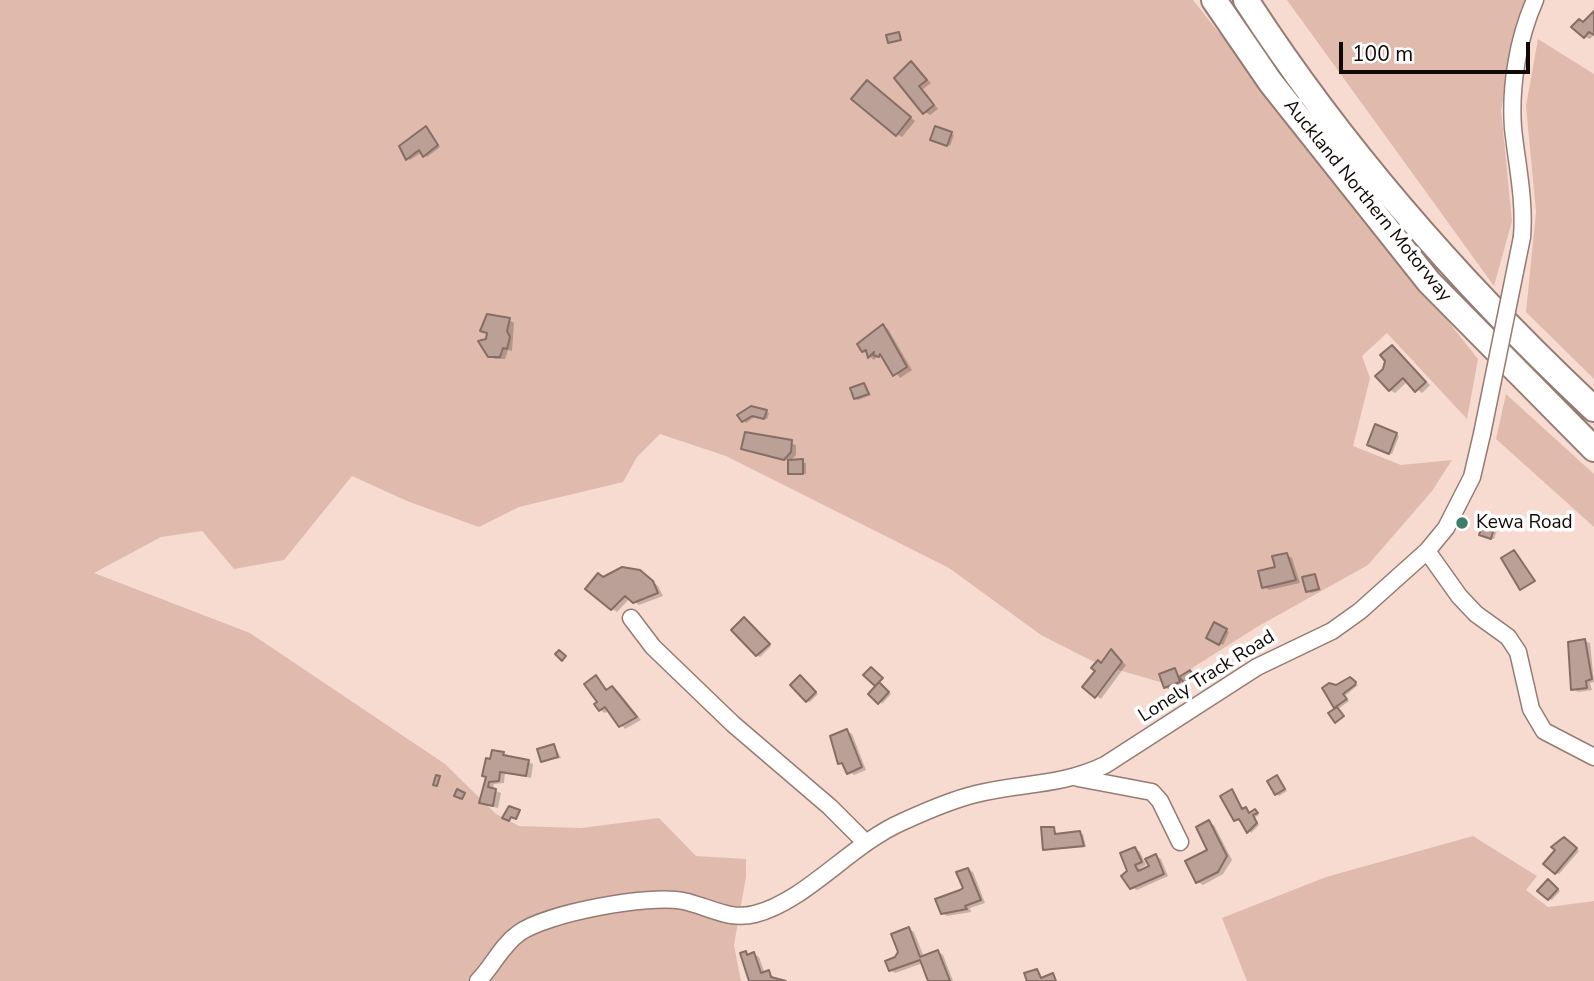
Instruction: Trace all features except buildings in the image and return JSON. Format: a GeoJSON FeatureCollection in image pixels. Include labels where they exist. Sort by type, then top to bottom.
{"type":"FeatureCollection","features":[{"type":"Feature","properties":{"kind":"highway","name":"Auckland Northern Motorway"},"geometry":{"type":"LineString","coordinates":[[1214,0],[1271,83],[1367,208],[1429,282],[1594,449]]}},
{"type":"Feature","properties":{"kind":"highway","name":"Auckland Northern Motorway"},"geometry":{"type":"LineString","coordinates":[[1246,0],[1343,135],[1450,266],[1594,409]]}},
{"type":"Feature","properties":{"kind":"street","name":"Lonely Track Road"},"geometry":{"type":"LineString","coordinates":[[485,979],[507,943],[521,931],[539,922],[624,902],[657,898],[683,901],[733,916],[766,911],[807,887],[865,842],[901,822],[978,793],[1078,778],[1105,765],[1256,667],[1332,631],[1360,611],[1427,551],[1446,528],[1472,477],[1522,237],[1523,195],[1513,117],[1516,61],[1535,0]]}},
{"type":"Feature","properties":{"kind":"street"},"geometry":{"type":"LineString","coordinates":[[1427,551],[1458,596],[1476,614],[1508,637],[1518,652],[1531,709],[1544,731],[1594,757]]}},
{"type":"Feature","properties":{"kind":"street"},"geometry":{"type":"LineString","coordinates":[[631,618],[653,647],[733,724],[830,807],[865,842]]}},
{"type":"Feature","properties":{"kind":"street"},"geometry":{"type":"LineString","coordinates":[[1078,778],[1152,792],[1180,842]]}},
{"type":"Feature","properties":{"kind":"shaded area"},"geometry":{"type":"Polygon","coordinates":[[[0,0],[1193,0],[1478,359],[1467,419],[1387,333],[1362,356],[1370,378],[1353,446],[1401,465],[1452,460],[1432,491],[1368,565],[1257,627],[1167,684],[1098,664],[1041,635],[949,568],[726,456],[660,434],[637,457],[623,482],[519,507],[479,527],[407,501],[352,476],[284,560],[234,569],[202,531],[161,537],[94,573],[250,633],[445,764],[496,814],[519,826],[581,828],[659,818],[696,856],[746,859],[746,877],[734,945],[741,981],[0,981],[0,0]]]}},
{"type":"Feature","properties":{"kind":"shaded area"},"geometry":{"type":"Polygon","coordinates":[[[1287,0],[1527,0],[1501,110],[1512,221],[1494,286],[1287,0]]]}},
{"type":"Feature","properties":{"kind":"shaded area"},"geometry":{"type":"Polygon","coordinates":[[[1538,39],[1594,74],[1594,379],[1526,312],[1536,212],[1526,106],[1538,39]]]}},
{"type":"Feature","properties":{"kind":"shaded area"},"geometry":{"type":"Polygon","coordinates":[[[1506,394],[1594,474],[1594,527],[1496,439],[1506,394]]]}},
{"type":"Feature","properties":{"kind":"shaded area"},"geometry":{"type":"Polygon","coordinates":[[[1473,836],[1537,876],[1526,890],[1548,907],[1594,901],[1594,981],[1247,981],[1222,918],[1326,877],[1473,836]]]}},
{"type":"Feature","properties":{"kind":"place","name":"Kewa Road"},"geometry":{"type":"Point","coordinates":[1462,523]}}]}
